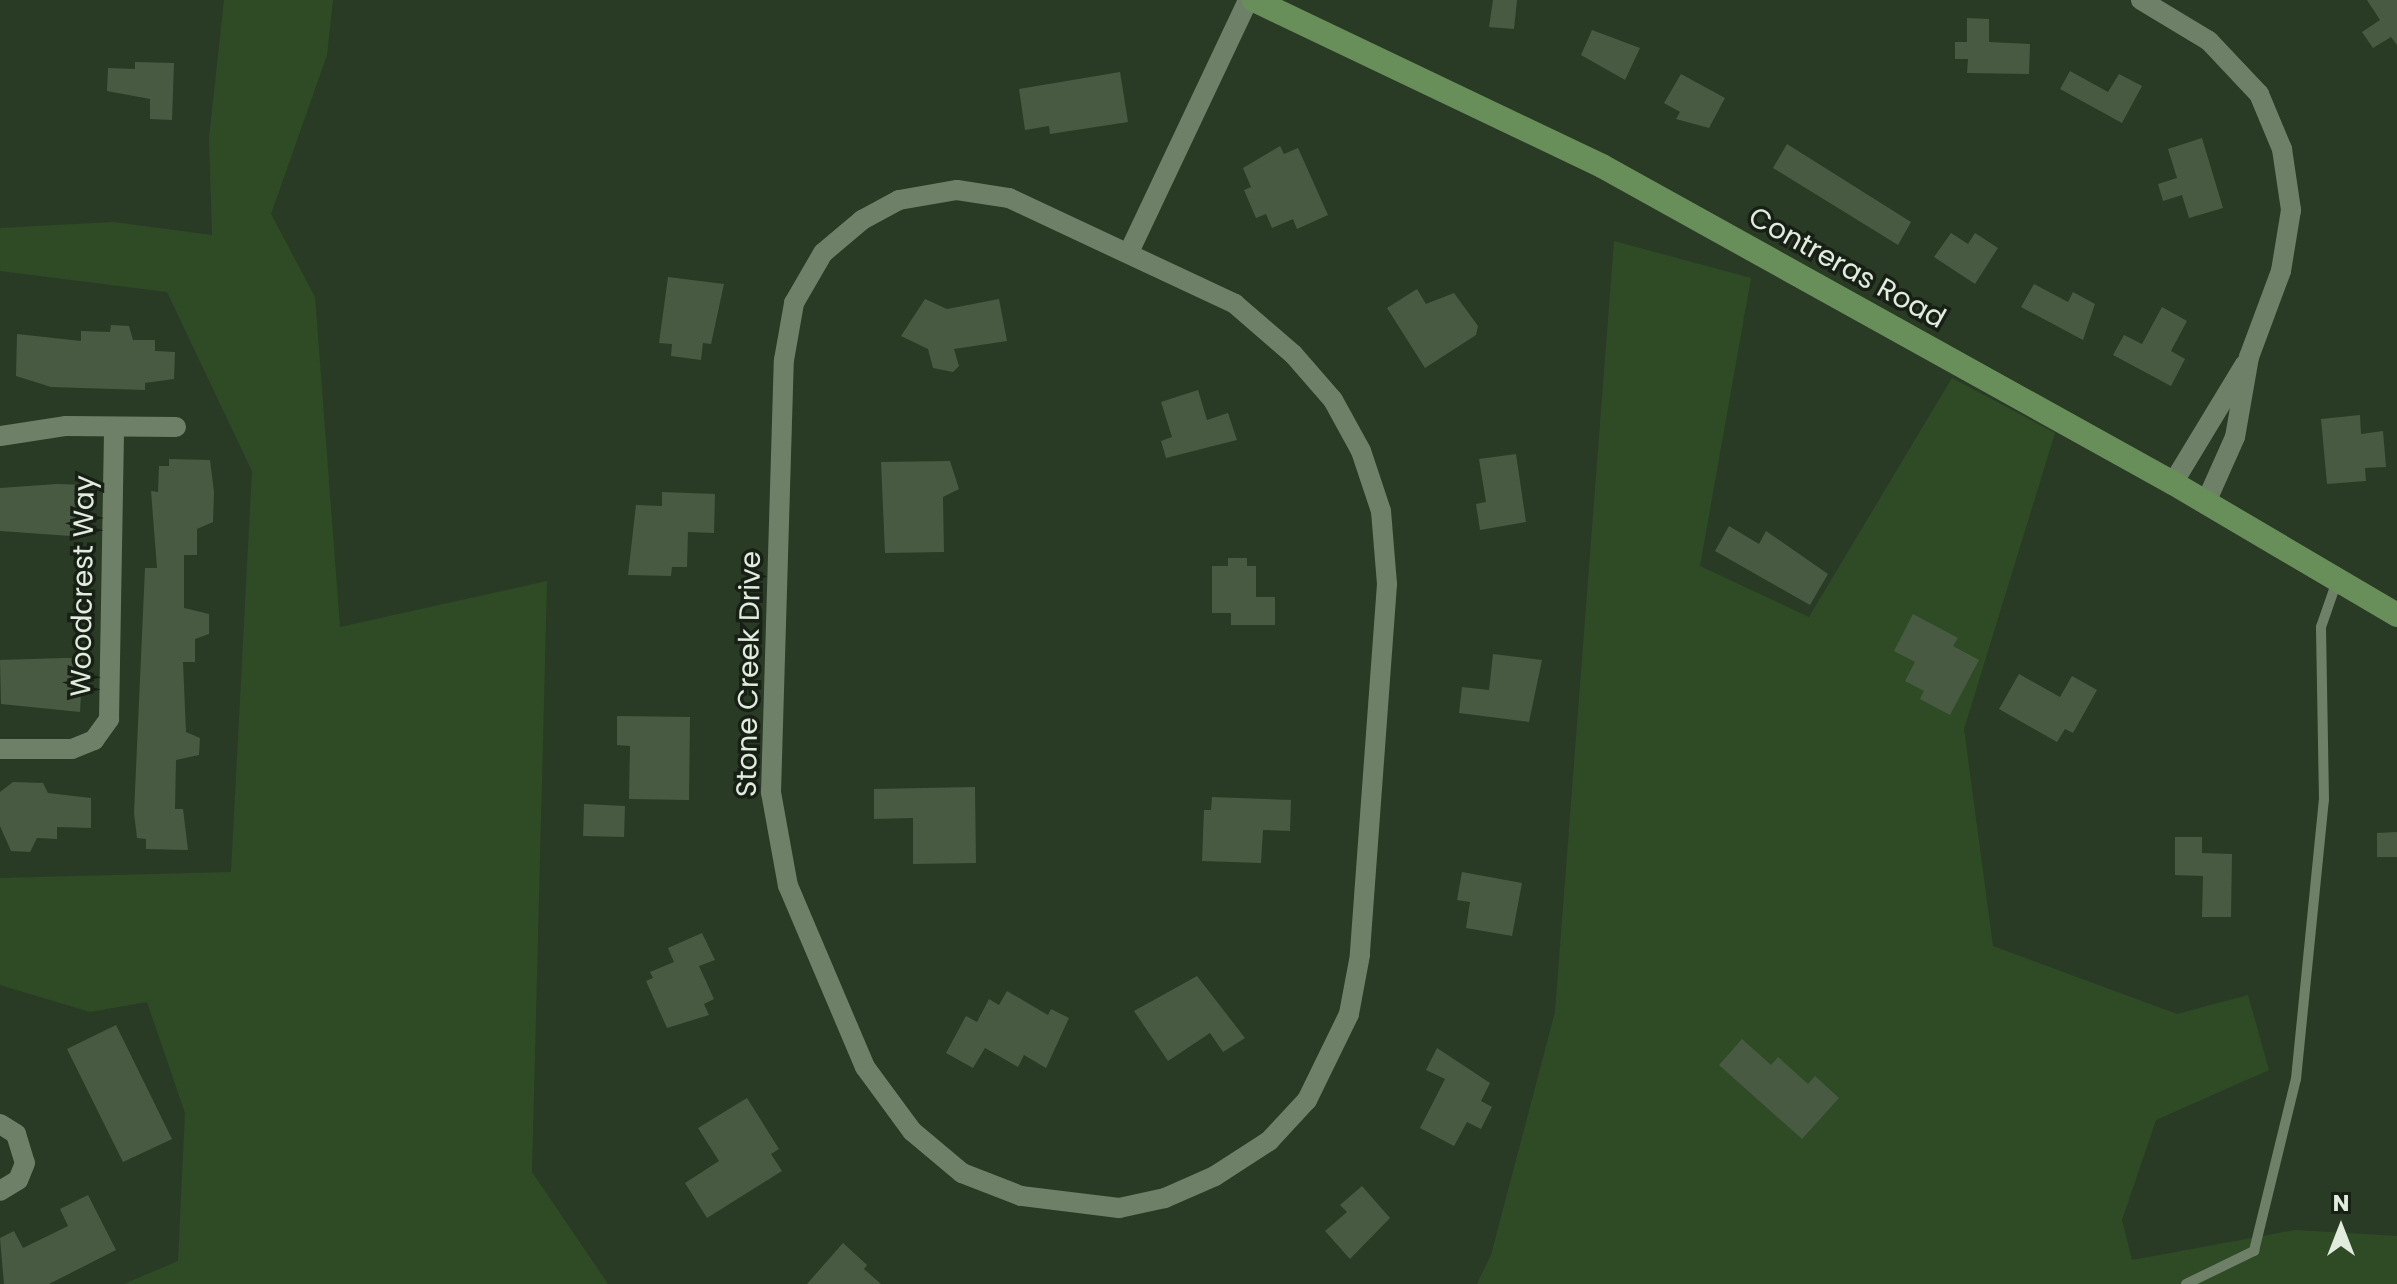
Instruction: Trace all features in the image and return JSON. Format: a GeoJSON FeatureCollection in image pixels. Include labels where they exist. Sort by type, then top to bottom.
{"type":"FeatureCollection","features":[{"type":"Feature","properties":{"kind":"street"},"geometry":{"type":"LineString","coordinates":[[1130,250],[1251,0]]}},
{"type":"Feature","properties":{"kind":"street","name":"Contreras Road"},"geometry":{"type":"LineString","coordinates":[[1251,0],[1602,166],[2173,483],[2397,615]]}},
{"type":"Feature","properties":{"kind":"street"},"geometry":{"type":"LineString","coordinates":[[2141,0],[2209,41],[2259,94],[2282,149],[2289,225],[2281,271],[2249,357],[2235,437],[2206,502]]}},
{"type":"Feature","properties":{"kind":"street","name":"Stone Creek Drive"},"geometry":{"type":"LineString","coordinates":[[957,190],[1009,198],[1130,250],[1235,304],[1293,354],[1333,400],[1361,451],[1381,511],[1387,584],[1360,955],[1349,1014],[1331,1061],[1269,1141],[1215,1176],[1165,1198],[1119,1208],[1021,1196],[962,1173],[912,1131],[865,1067],[788,886],[771,792],[784,360],[794,303],[823,253],[862,220],[899,200],[957,190]]}},
{"type":"Feature","properties":{"kind":"street"},"geometry":{"type":"LineString","coordinates":[[2173,483],[2249,357]]}},
{"type":"Feature","properties":{"kind":"street"},"geometry":{"type":"LineString","coordinates":[[0,436],[66,426],[176,427]]}},
{"type":"Feature","properties":{"kind":"street","name":"Woodcrest Way"},"geometry":{"type":"LineString","coordinates":[[0,749],[72,749],[94,740],[109,719],[114,427]]}},
{"type":"Feature","properties":{"kind":"street"},"geometry":{"type":"LineString","coordinates":[[0,1124],[16,1134],[25,1163],[18,1180],[0,1191]]}},
{"type":"Feature","properties":{"kind":"lane"},"geometry":{"type":"LineString","coordinates":[[2186,1284],[2254,1251],[2296,1079],[2324,800],[2321,627],[2337,581]]}},
{"type":"Feature","properties":{"kind":"green space"},"geometry":{"type":"Polygon","coordinates":[[[224,0],[333,0],[327,55],[271,214],[315,297],[340,627],[547,581],[532,1172],[608,1284],[124,1284],[178,1261],[185,1113],[147,1002],[90,1012],[0,985],[0,878],[231,872],[252,471],[167,292],[0,271],[0,228],[113,222],[212,235],[209,138],[224,0]]]}},
{"type":"Feature","properties":{"kind":"green space"},"geometry":{"type":"Polygon","coordinates":[[[1614,241],[1751,278],[1700,566],[1809,617],[1952,378],[2055,433],[1964,729],[1993,946],[2177,1014],[2248,995],[2269,1070],[2156,1120],[2122,1220],[2132,1260],[2295,1230],[2397,1236],[2397,1284],[1477,1284],[1491,1255],[1555,1012],[1614,241]]]}},
{"type":"Feature","properties":{"kind":"building"},"geometry":{"type":"Polygon","coordinates":[[[1493,0],[1517,0],[1514,29],[1489,27],[1493,0]]]}},
{"type":"Feature","properties":{"kind":"building"},"geometry":{"type":"Polygon","coordinates":[[[2367,0],[2397,0],[2397,45],[2391,37],[2373,48],[2362,32],[2380,20],[2367,0]]]}},
{"type":"Feature","properties":{"kind":"building"},"geometry":{"type":"Polygon","coordinates":[[[1967,18],[1989,19],[1989,42],[2030,44],[2029,74],[1967,73],[1968,59],[1955,59],[1955,42],[1967,42],[1967,18]]]}},
{"type":"Feature","properties":{"kind":"building"},"geometry":{"type":"Polygon","coordinates":[[[1592,30],[1640,48],[1625,80],[1581,55],[1592,30]]]}},
{"type":"Feature","properties":{"kind":"building"},"geometry":{"type":"Polygon","coordinates":[[[135,62],[174,63],[172,120],[150,119],[150,99],[107,91],[108,68],[135,69],[135,62]]]}},
{"type":"Feature","properties":{"kind":"building"},"geometry":{"type":"Polygon","coordinates":[[[2070,71],[2108,92],[2119,74],[2142,86],[2122,123],[2060,89],[2070,71]]]}},
{"type":"Feature","properties":{"kind":"building"},"geometry":{"type":"Polygon","coordinates":[[[1120,72],[1128,122],[1050,134],[1049,126],[1025,130],[1019,89],[1120,72]]]}},
{"type":"Feature","properties":{"kind":"building"},"geometry":{"type":"Polygon","coordinates":[[[1681,74],[1725,98],[1709,128],[1676,119],[1680,112],[1664,103],[1681,74]]]}},
{"type":"Feature","properties":{"kind":"building"},"geometry":{"type":"Polygon","coordinates":[[[2202,138],[2223,208],[2189,218],[2182,195],[2163,201],[2158,184],[2177,178],[2168,149],[2202,138]]]}},
{"type":"Feature","properties":{"kind":"building"},"geometry":{"type":"Polygon","coordinates":[[[1787,144],[1911,222],[1898,245],[1773,168],[1787,144]]]}},
{"type":"Feature","properties":{"kind":"building"},"geometry":{"type":"Polygon","coordinates":[[[1280,146],[1284,154],[1298,148],[1328,215],[1297,229],[1293,219],[1272,228],[1266,214],[1256,218],[1244,190],[1251,187],[1243,168],[1280,146]]]}},
{"type":"Feature","properties":{"kind":"building"},"geometry":{"type":"Polygon","coordinates":[[[1951,233],[1968,244],[1975,233],[1998,248],[1975,284],[1934,257],[1951,233]]]}},
{"type":"Feature","properties":{"kind":"building"},"geometry":{"type":"Polygon","coordinates":[[[668,277],[724,284],[711,344],[703,343],[701,360],[671,356],[672,344],[659,343],[668,277]]]}},
{"type":"Feature","properties":{"kind":"building"},"geometry":{"type":"Polygon","coordinates":[[[2034,284],[2068,302],[2073,292],[2095,304],[2083,340],[2021,307],[2034,284]]]}},
{"type":"Feature","properties":{"kind":"building"},"geometry":{"type":"Polygon","coordinates":[[[1417,289],[1426,304],[1454,293],[1478,326],[1476,335],[1425,368],[1387,308],[1417,289]]]}},
{"type":"Feature","properties":{"kind":"building"},"geometry":{"type":"Polygon","coordinates":[[[925,299],[947,309],[999,299],[1007,341],[954,349],[959,366],[953,372],[933,368],[928,349],[901,336],[925,299]]]}},
{"type":"Feature","properties":{"kind":"building"},"geometry":{"type":"Polygon","coordinates":[[[2162,307],[2187,321],[2171,351],[2185,359],[2171,386],[2113,355],[2124,335],[2142,344],[2162,307]]]}},
{"type":"Feature","properties":{"kind":"building"},"geometry":{"type":"Polygon","coordinates":[[[111,325],[129,326],[133,340],[155,340],[155,351],[175,352],[174,379],[145,383],[145,390],[51,387],[16,376],[17,334],[81,341],[81,331],[110,332],[111,325]]]}},
{"type":"Feature","properties":{"kind":"building"},"geometry":{"type":"Polygon","coordinates":[[[1198,390],[1207,420],[1228,413],[1237,440],[1166,458],[1161,441],[1172,437],[1161,402],[1198,390]]]}},
{"type":"Feature","properties":{"kind":"building"},"geometry":{"type":"Polygon","coordinates":[[[2360,415],[2361,434],[2383,431],[2386,467],[2365,468],[2366,481],[2327,484],[2321,419],[2360,415]]]}},
{"type":"Feature","properties":{"kind":"building"},"geometry":{"type":"Polygon","coordinates":[[[1516,454],[1526,522],[1480,530],[1476,504],[1486,502],[1479,459],[1516,454]]]}},
{"type":"Feature","properties":{"kind":"building"},"geometry":{"type":"Polygon","coordinates":[[[169,459],[210,460],[214,492],[213,522],[197,529],[197,555],[184,555],[184,608],[209,614],[209,634],[195,639],[195,662],[183,662],[186,732],[200,738],[199,755],[176,760],[175,809],[183,809],[188,850],[146,849],[146,839],[137,838],[134,813],[145,568],[157,568],[151,491],[158,492],[159,466],[169,466],[169,459]]]}},
{"type":"Feature","properties":{"kind":"building"},"geometry":{"type":"Polygon","coordinates":[[[950,461],[959,489],[943,497],[944,552],[885,553],[881,462],[950,461]]]}},
{"type":"Feature","properties":{"kind":"building"},"geometry":{"type":"Polygon","coordinates":[[[86,485],[85,537],[0,531],[0,488],[86,485]]]}},
{"type":"Feature","properties":{"kind":"building"},"geometry":{"type":"Polygon","coordinates":[[[662,492],[715,494],[714,533],[688,532],[687,567],[672,567],[671,576],[628,575],[636,505],[662,506],[662,492]]]}},
{"type":"Feature","properties":{"kind":"building"},"geometry":{"type":"Polygon","coordinates":[[[1729,526],[1759,544],[1766,531],[1828,574],[1810,605],[1715,551],[1729,526]]]}},
{"type":"Feature","properties":{"kind":"building"},"geometry":{"type":"Polygon","coordinates":[[[1228,558],[1247,558],[1247,566],[1256,566],[1256,597],[1275,597],[1275,625],[1231,625],[1231,613],[1212,613],[1212,566],[1228,566],[1228,558]]]}},
{"type":"Feature","properties":{"kind":"building"},"geometry":{"type":"Polygon","coordinates":[[[1913,614],[1958,638],[1953,646],[1979,660],[1950,715],[1920,699],[1924,691],[1905,681],[1915,662],[1894,651],[1913,614]]]}},
{"type":"Feature","properties":{"kind":"building"},"geometry":{"type":"Polygon","coordinates":[[[1493,654],[1542,660],[1529,722],[1459,713],[1462,687],[1489,690],[1493,654]]]}},
{"type":"Feature","properties":{"kind":"building"},"geometry":{"type":"Polygon","coordinates":[[[83,658],[80,712],[1,704],[0,660],[83,658]]]}},
{"type":"Feature","properties":{"kind":"building"},"geometry":{"type":"Polygon","coordinates":[[[2019,674],[2060,697],[2072,676],[2097,690],[2073,733],[2065,729],[2057,742],[1999,709],[2019,674]]]}},
{"type":"Feature","properties":{"kind":"building"},"geometry":{"type":"Polygon","coordinates":[[[617,716],[690,717],[689,800],[629,799],[630,746],[617,745],[617,716]]]}},
{"type":"Feature","properties":{"kind":"building"},"geometry":{"type":"Polygon","coordinates":[[[13,782],[43,783],[48,793],[91,798],[91,828],[57,827],[57,839],[37,838],[30,852],[11,851],[0,826],[0,792],[13,782]]]}},
{"type":"Feature","properties":{"kind":"building"},"geometry":{"type":"Polygon","coordinates":[[[975,787],[976,863],[913,864],[913,818],[874,819],[874,789],[975,787]]]}},
{"type":"Feature","properties":{"kind":"building"},"geometry":{"type":"Polygon","coordinates":[[[1212,797],[1291,800],[1290,831],[1263,830],[1261,863],[1202,861],[1204,810],[1211,810],[1212,797]]]}},
{"type":"Feature","properties":{"kind":"building"},"geometry":{"type":"Polygon","coordinates":[[[584,804],[625,806],[624,837],[583,836],[584,804]]]}},
{"type":"Feature","properties":{"kind":"building"},"geometry":{"type":"Polygon","coordinates":[[[2397,832],[2397,857],[2377,857],[2377,833],[2397,832]]]}},
{"type":"Feature","properties":{"kind":"building"},"geometry":{"type":"Polygon","coordinates":[[[2175,837],[2202,837],[2202,853],[2232,854],[2231,917],[2202,917],[2203,876],[2175,875],[2175,837]]]}},
{"type":"Feature","properties":{"kind":"building"},"geometry":{"type":"Polygon","coordinates":[[[1462,872],[1522,883],[1512,936],[1466,928],[1470,902],[1457,900],[1462,872]]]}},
{"type":"Feature","properties":{"kind":"building"},"geometry":{"type":"Polygon","coordinates":[[[702,933],[715,960],[699,966],[714,999],[704,1004],[709,1015],[667,1028],[646,981],[653,978],[650,972],[674,962],[668,948],[702,933]]]}},
{"type":"Feature","properties":{"kind":"building"},"geometry":{"type":"Polygon","coordinates":[[[1197,976],[1245,1038],[1223,1052],[1210,1033],[1168,1061],[1134,1011],[1197,976]]]}},
{"type":"Feature","properties":{"kind":"building"},"geometry":{"type":"Polygon","coordinates":[[[1007,991],[1048,1015],[1051,1009],[1069,1018],[1046,1068],[1024,1055],[1018,1067],[985,1048],[973,1068],[946,1053],[966,1016],[977,1022],[989,999],[999,1005],[1007,991]]]}},
{"type":"Feature","properties":{"kind":"building"},"geometry":{"type":"Polygon","coordinates":[[[116,1025],[172,1139],[123,1162],[67,1049],[116,1025]]]}},
{"type":"Feature","properties":{"kind":"building"},"geometry":{"type":"Polygon","coordinates":[[[1742,1039],[1771,1065],[1778,1057],[1808,1084],[1815,1076],[1839,1098],[1802,1139],[1719,1065],[1742,1039]]]}},
{"type":"Feature","properties":{"kind":"building"},"geometry":{"type":"Polygon","coordinates":[[[1437,1048],[1490,1083],[1481,1101],[1492,1107],[1481,1129],[1467,1122],[1454,1146],[1420,1128],[1445,1079],[1426,1070],[1437,1048]]]}},
{"type":"Feature","properties":{"kind":"building"},"geometry":{"type":"Polygon","coordinates":[[[747,1098],[779,1149],[771,1154],[782,1171],[707,1218],[685,1183],[719,1161],[698,1128],[747,1098]]]}},
{"type":"Feature","properties":{"kind":"building"},"geometry":{"type":"Polygon","coordinates":[[[1362,1186],[1390,1218],[1350,1259],[1325,1231],[1347,1212],[1340,1205],[1362,1186]]]}},
{"type":"Feature","properties":{"kind":"building"},"geometry":{"type":"Polygon","coordinates":[[[88,1195],[116,1250],[49,1284],[4,1284],[0,1238],[14,1231],[23,1248],[68,1226],[60,1209],[88,1195]]]}},
{"type":"Feature","properties":{"kind":"building"},"geometry":{"type":"Polygon","coordinates":[[[843,1243],[867,1265],[864,1269],[881,1284],[807,1284],[843,1243]]]}}]}
